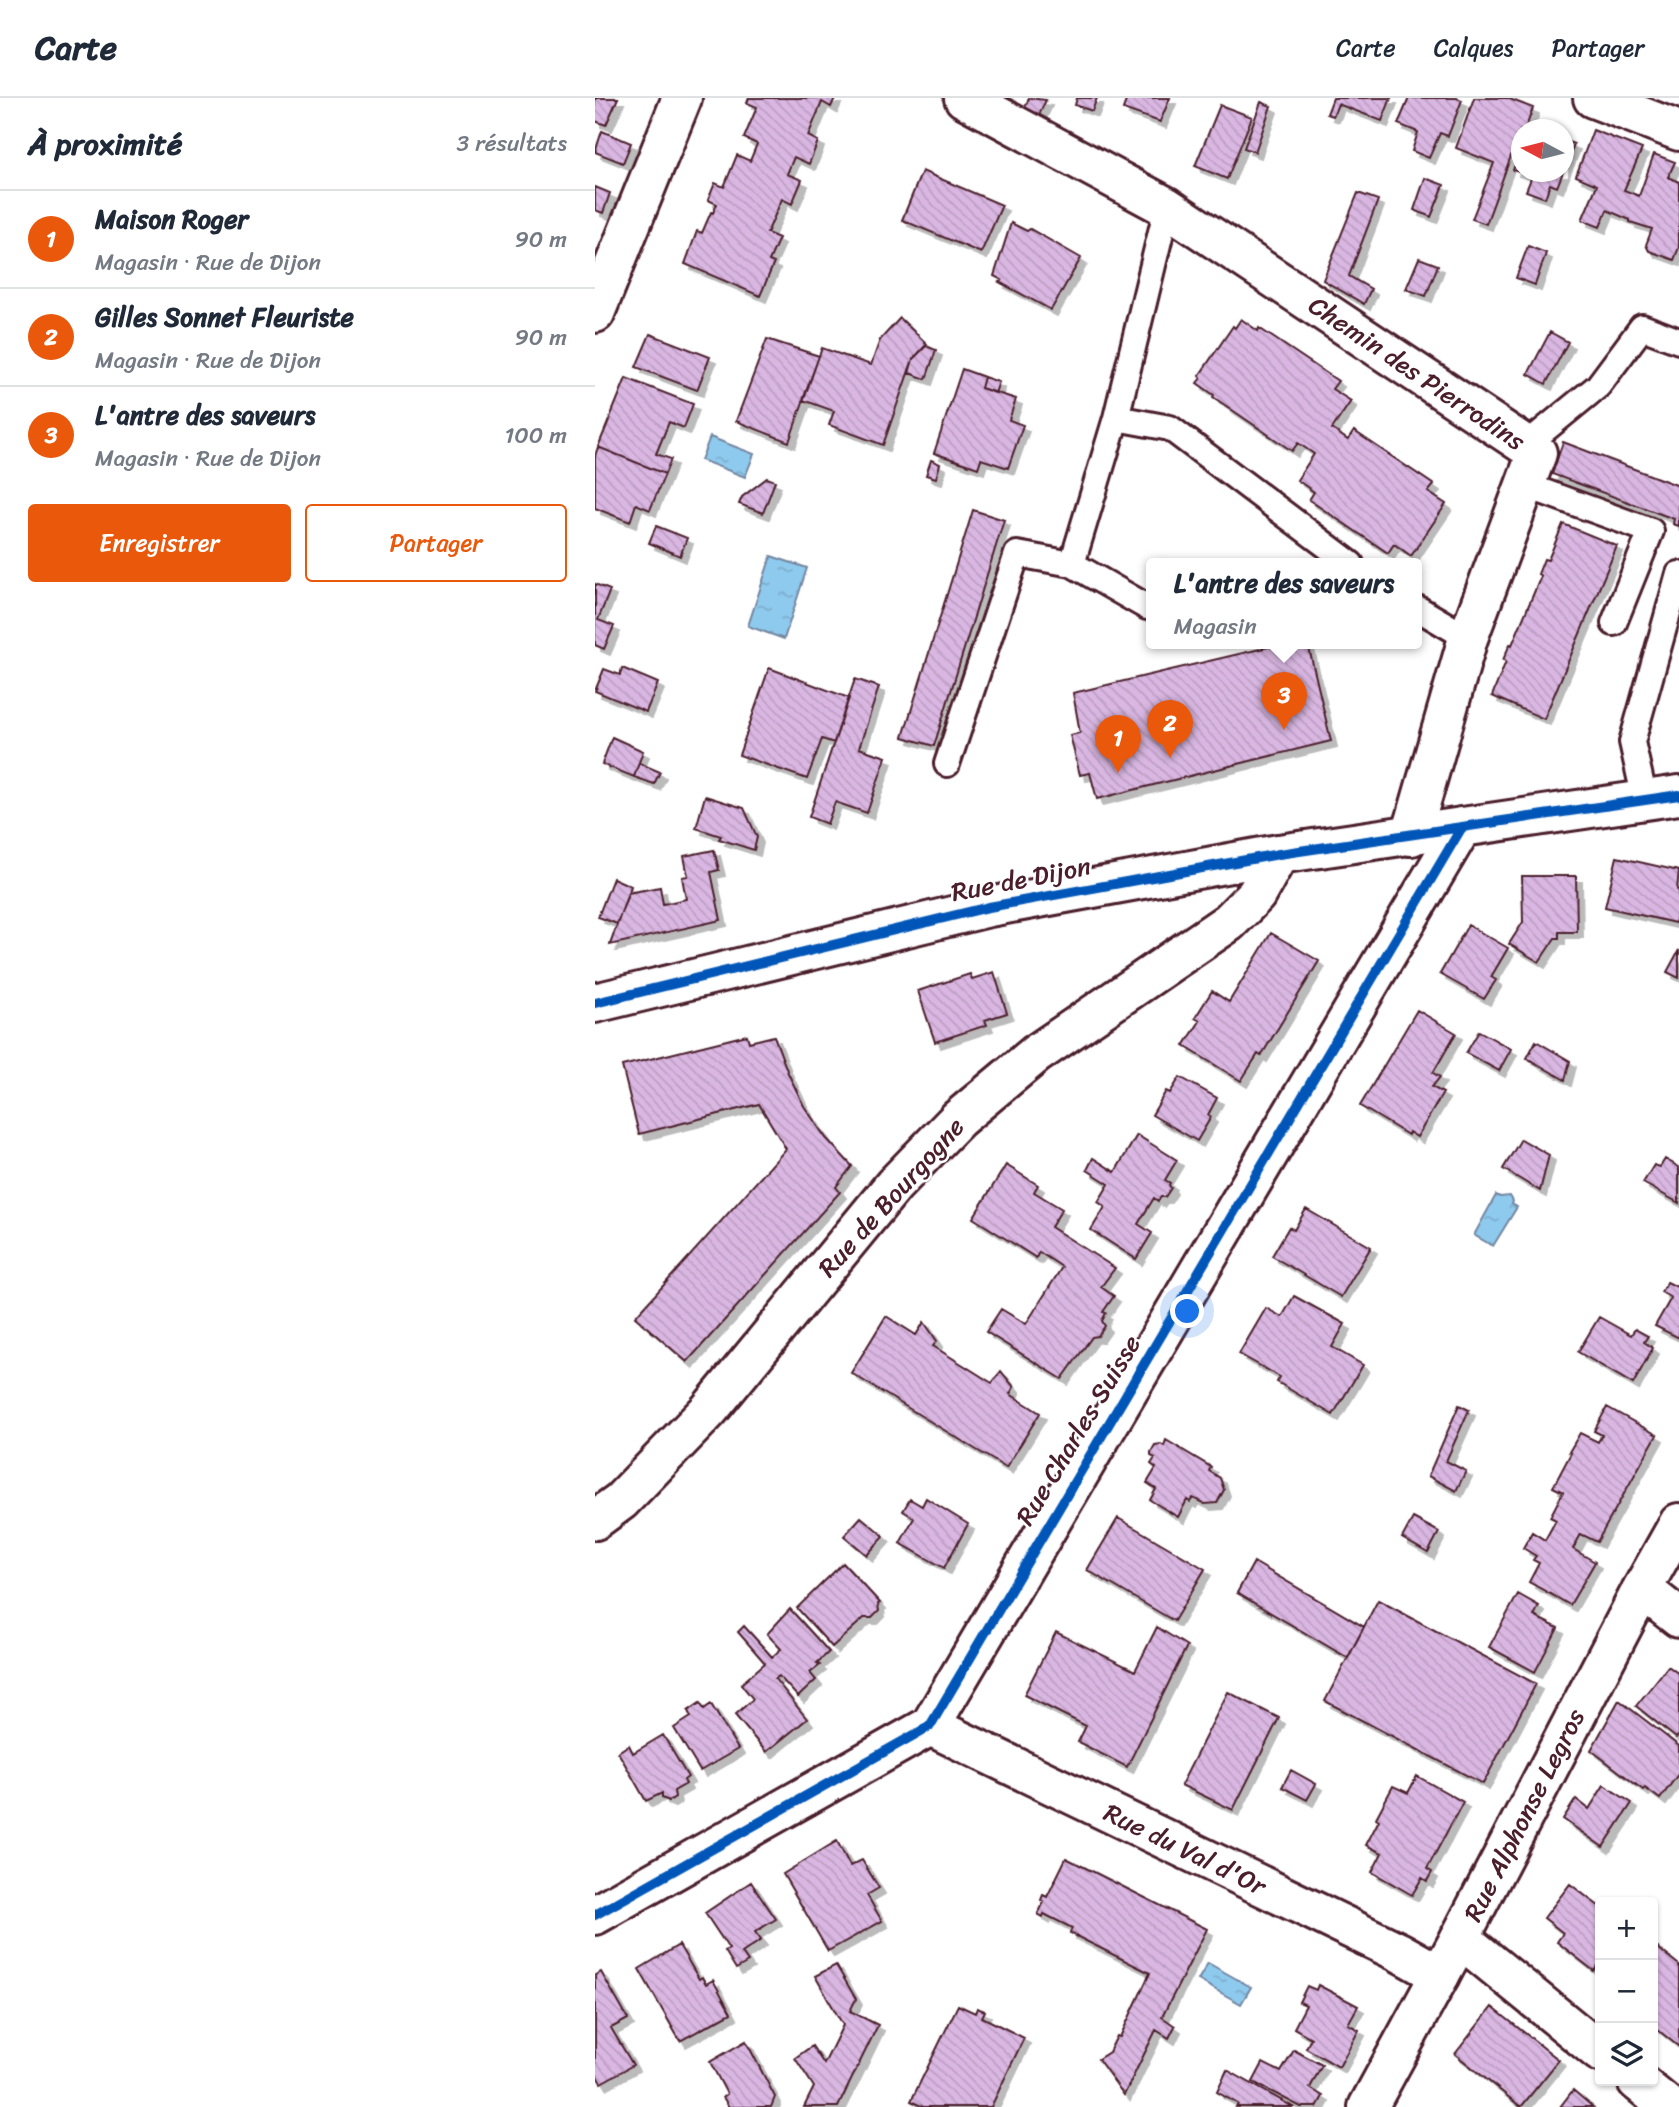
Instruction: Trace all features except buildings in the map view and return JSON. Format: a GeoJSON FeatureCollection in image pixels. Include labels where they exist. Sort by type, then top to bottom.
{"type":"FeatureCollection","features":[{"type":"Feature","properties":{"kind":"street"},"geometry":{"type":"LineString","coordinates":[[595,313],[682,98]]}},
{"type":"Feature","properties":{"kind":"street","name":"Chemin des Pierrodins"},"geometry":{"type":"LineString","coordinates":[[964,98],[1167,207],[1537,453],[1468,638],[1411,836]]}},
{"type":"Feature","properties":{"kind":"street"},"geometry":{"type":"LineString","coordinates":[[1593,98],[1679,131]]}},
{"type":"Feature","properties":{"kind":"street","name":"Rue de Dijon"},"geometry":{"type":"LineString","coordinates":[[595,1003],[989,907],[1279,853],[1662,798]]}},
{"type":"Feature","properties":{"kind":"street","name":"Rue Charles Suisse"},"geometry":{"type":"LineString","coordinates":[[595,1915],[930,1726],[1462,827]]}},
{"type":"Feature","properties":{"kind":"street","name":"Rue de Bourgogne"},"geometry":{"type":"LineString","coordinates":[[595,1520],[621,1501],[709,1410],[894,1185],[958,1119],[1036,1054],[1229,922],[1256,895],[1279,853]]}},
{"type":"Feature","properties":{"kind":"street","name":"Rue Alphonse Legros"},"geometry":{"type":"LineString","coordinates":[[1368,2107],[1679,1523]]}},
{"type":"Feature","properties":{"kind":"street"},"geometry":{"type":"LineString","coordinates":[[1642,1589],[1679,1618]]}},
{"type":"Feature","properties":{"kind":"street","name":"Rue du Val d'Or"},"geometry":{"type":"LineString","coordinates":[[930,1726],[1399,1952],[1440,1975]]}},
{"type":"Feature","properties":{"kind":"street"},"geometry":{"type":"LineString","coordinates":[[1460,1938],[1595,2048]]}},
{"type":"Feature","properties":{"kind":"street"},"geometry":{"type":"LineString","coordinates":[[1643,2086],[1669,2107]]}},
{"type":"Feature","properties":{"kind":"lane"},"geometry":{"type":"LineString","coordinates":[[1072,564],[1117,418],[1167,207]]}},
{"type":"Feature","properties":{"kind":"lane"},"geometry":{"type":"LineString","coordinates":[[1526,445],[1598,386],[1642,327],[1679,341]]}},
{"type":"Feature","properties":{"kind":"lane"},"geometry":{"type":"LineString","coordinates":[[1117,418],[1170,428],[1342,558]]}},
{"type":"Feature","properties":{"kind":"lane"},"geometry":{"type":"LineString","coordinates":[[1525,485],[1651,531],[1614,623]]}},
{"type":"Feature","properties":{"kind":"lane"},"geometry":{"type":"LineString","coordinates":[[947,764],[1017,554],[1072,564],[1146,606]]}},
{"type":"Feature","properties":{"kind":"lane"},"geometry":{"type":"LineString","coordinates":[[1662,798],[1632,742],[1679,574]]}},
{"type":"Feature","properties":{"kind":"lane"},"geometry":{"type":"LineString","coordinates":[[1422,611],[1468,638]]}},
{"type":"Feature","properties":{"kind":"water"},"geometry":{"type":"Polygon","coordinates":[[[710,437],[754,454],[745,477],[701,460],[710,437]]]}},
{"type":"Feature","properties":{"kind":"water"},"geometry":{"type":"Polygon","coordinates":[[[771,556],[807,568],[784,639],[748,626],[771,556]]]}},
{"type":"Feature","properties":{"kind":"water"},"geometry":{"type":"Polygon","coordinates":[[[1496,1195],[1510,1196],[1512,1204],[1517,1207],[1493,1246],[1474,1235],[1496,1195]]]}},
{"type":"Feature","properties":{"kind":"water"},"geometry":{"type":"Polygon","coordinates":[[[1208,1963],[1251,1987],[1241,2004],[1198,1980],[1208,1963]]]}},
{"type":"Feature","properties":{"kind":"cycle path"},"geometry":{"type":"LineString","coordinates":[[595,1003],[989,907],[1279,854],[1679,795]]}},
{"type":"Feature","properties":{"kind":"cycle path"},"geometry":{"type":"LineString","coordinates":[[595,1915],[930,1726],[1462,827]]}},
{"type":"Feature","properties":{"kind":"place","name":"L'antre des saveurs"},"geometry":{"type":"Point","coordinates":[1284,730]}},
{"type":"Feature","properties":{"kind":"place","name":"Gilles Sonnet Fleuriste"},"geometry":{"type":"Point","coordinates":[1170,758]}},
{"type":"Feature","properties":{"kind":"place","name":"Maison Roger"},"geometry":{"type":"Point","coordinates":[1118,773]}}]}
